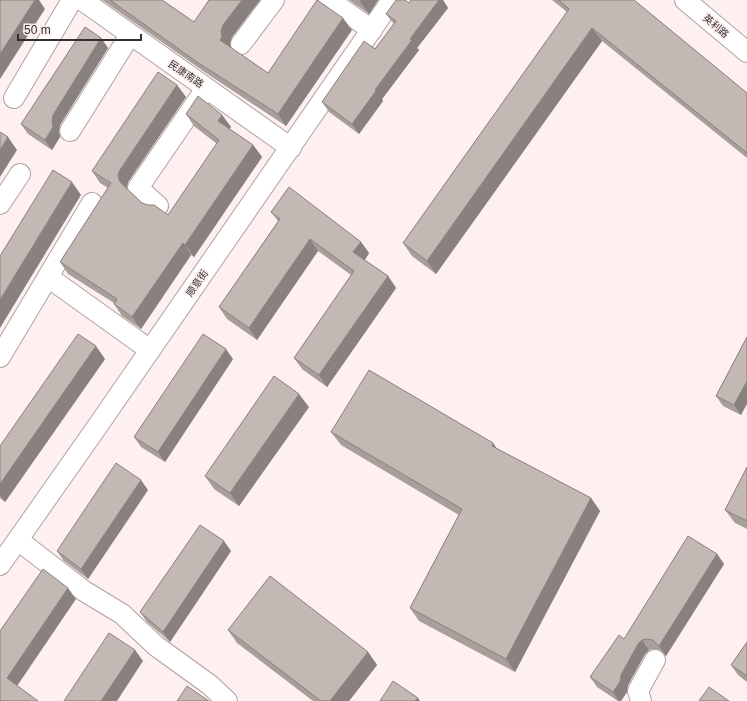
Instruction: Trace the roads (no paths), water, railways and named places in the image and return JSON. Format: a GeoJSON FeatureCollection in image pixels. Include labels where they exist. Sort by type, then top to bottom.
{"type":"FeatureCollection","features":[{"type":"Feature","properties":{"kind":"street"},"geometry":{"type":"LineString","coordinates":[[14,98],[72,0]]}},
{"type":"Feature","properties":{"kind":"street","name":"民康南路"},"geometry":{"type":"LineString","coordinates":[[82,0],[291,148]]}},
{"type":"Feature","properties":{"kind":"street"},"geometry":{"type":"LineString","coordinates":[[241,44],[274,0]]}},
{"type":"Feature","properties":{"kind":"street"},"geometry":{"type":"LineString","coordinates":[[329,0],[372,30]]}},
{"type":"Feature","properties":{"kind":"street","name":"顺意街"},"geometry":{"type":"LineString","coordinates":[[0,565],[291,148],[392,0]]}},
{"type":"Feature","properties":{"kind":"street","name":"英利路"},"geometry":{"type":"LineString","coordinates":[[685,0],[747,52]]}},
{"type":"Feature","properties":{"kind":"street"},"geometry":{"type":"LineString","coordinates":[[70,131],[130,35]]}},
{"type":"Feature","properties":{"kind":"street"},"geometry":{"type":"LineString","coordinates":[[158,206],[138,188],[206,88]]}},
{"type":"Feature","properties":{"kind":"street"},"geometry":{"type":"LineString","coordinates":[[0,204],[20,174]]}},
{"type":"Feature","properties":{"kind":"street"},"geometry":{"type":"LineString","coordinates":[[0,357],[92,203]]}},
{"type":"Feature","properties":{"kind":"street"},"geometry":{"type":"LineString","coordinates":[[48,277],[150,350]]}},
{"type":"Feature","properties":{"kind":"street"},"geometry":{"type":"LineString","coordinates":[[18,540],[84,591],[122,614],[156,646],[210,685],[227,701]]}},
{"type":"Feature","properties":{"kind":"street"},"geometry":{"type":"LineString","coordinates":[[641,701],[638,691],[655,660]]}}]}
